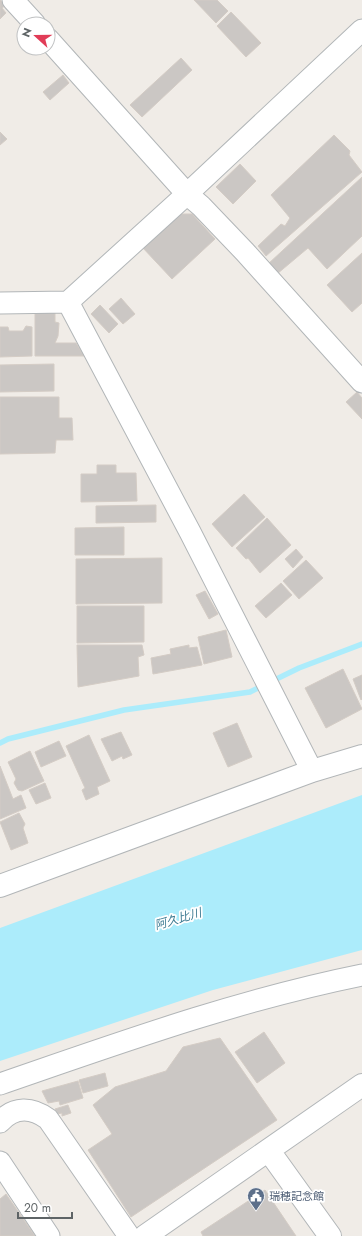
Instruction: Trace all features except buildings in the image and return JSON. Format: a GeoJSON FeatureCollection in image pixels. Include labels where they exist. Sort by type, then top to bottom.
{"type":"FeatureCollection","features":[{"type":"Feature","properties":{"kind":"street"},"geometry":{"type":"LineString","coordinates":[[13,0],[28,16]]}},
{"type":"Feature","properties":{"kind":"street"},"geometry":{"type":"LineString","coordinates":[[0,303],[68,302],[187,194],[362,30]]}},
{"type":"Feature","properties":{"kind":"street"},"geometry":{"type":"LineString","coordinates":[[56,48],[187,194],[201,206],[245,252],[362,382]]}},
{"type":"Feature","properties":{"kind":"street"},"geometry":{"type":"LineString","coordinates":[[68,302],[312,771]]}},
{"type":"Feature","properties":{"kind":"street"},"geometry":{"type":"LineString","coordinates":[[0,886],[312,771],[362,756]]}},
{"type":"Feature","properties":{"kind":"street"},"geometry":{"type":"LineString","coordinates":[[0,1084],[149,1033],[236,1006],[362,975]]}},
{"type":"Feature","properties":{"kind":"street"},"geometry":{"type":"LineString","coordinates":[[145,1236],[362,1084]]}},
{"type":"Feature","properties":{"kind":"street"},"geometry":{"type":"LineString","coordinates":[[0,1122],[9,1113],[30,1109],[39,1112],[48,1118],[129,1236]]}},
{"type":"Feature","properties":{"kind":"street"},"geometry":{"type":"LineString","coordinates":[[269,1150],[330,1236]]}},
{"type":"Feature","properties":{"kind":"street"},"geometry":{"type":"LineString","coordinates":[[3,1172],[49,1236]]}},
{"type":"Feature","properties":{"kind":"water","name":"阿久比川"},"geometry":{"type":"Polygon","coordinates":[[[362,795],[362,950],[213,990],[0,1061],[0,928],[362,795]]]}},
{"type":"Feature","properties":{"kind":"waterway"},"geometry":{"type":"LineString","coordinates":[[0,743],[8,739],[124,710],[250,692],[299,668],[362,644]]}},
{"type":"Feature","properties":{"kind":"place","name":"瑞穂記念館"},"geometry":{"type":"Point","coordinates":[256,1211]}}]}
